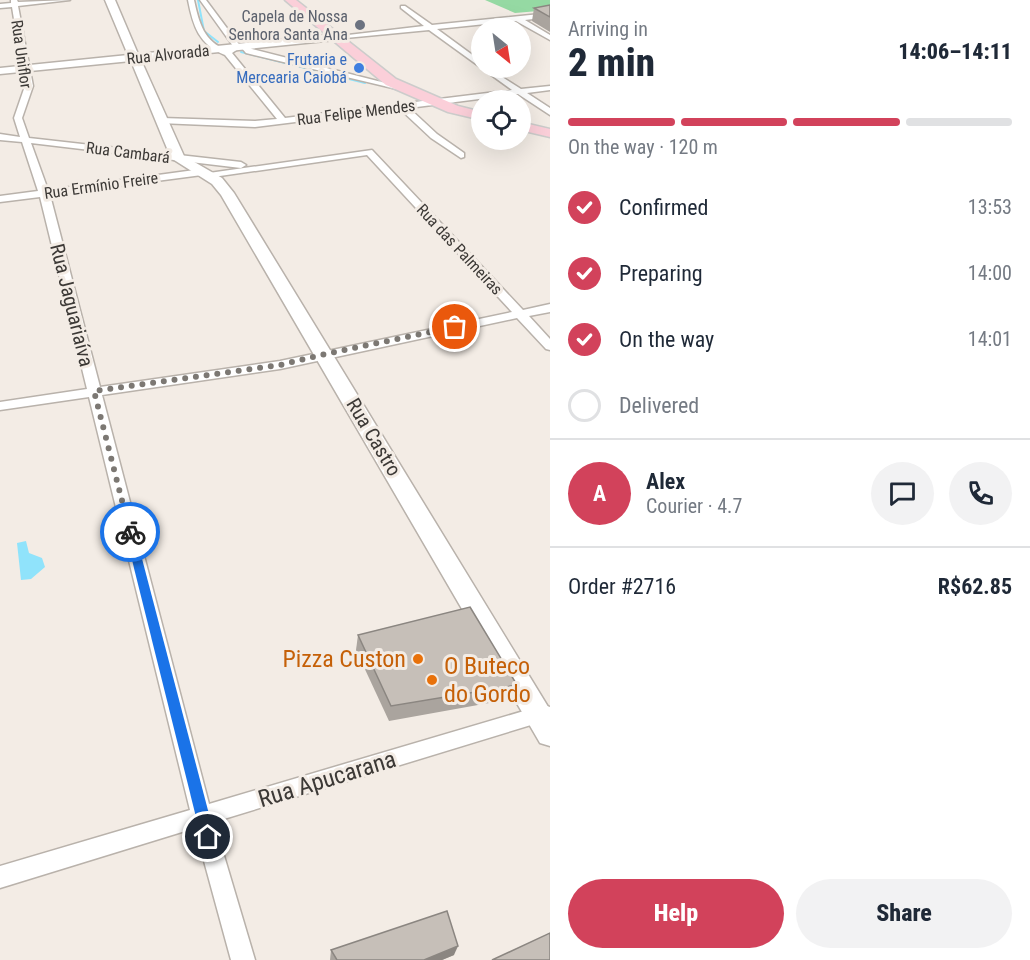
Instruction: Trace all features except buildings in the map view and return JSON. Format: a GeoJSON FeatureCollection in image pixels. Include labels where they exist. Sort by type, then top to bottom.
{"type":"FeatureCollection","features":[{"type":"Feature","properties":{"kind":"main road"},"geometry":{"type":"LineString","coordinates":[[290,0],[384,77],[401,88],[434,102],[471,114]]}},
{"type":"Feature","properties":{"kind":"main road"},"geometry":{"type":"LineString","coordinates":[[531,129],[550,133]]}},
{"type":"Feature","properties":{"kind":"street"},"geometry":{"type":"LineString","coordinates":[[0,6],[14,2],[67,0]]}},
{"type":"Feature","properties":{"kind":"street"},"geometry":{"type":"LineString","coordinates":[[110,0],[178,158]]}},
{"type":"Feature","properties":{"kind":"street"},"geometry":{"type":"LineString","coordinates":[[191,0],[198,29],[214,49]]}},
{"type":"Feature","properties":{"kind":"street"},"geometry":{"type":"LineString","coordinates":[[203,0],[283,121]]}},
{"type":"Feature","properties":{"kind":"street","name":"Rua Uniflor"},"geometry":{"type":"LineString","coordinates":[[14,2],[29,90],[18,118],[24,140]]}},
{"type":"Feature","properties":{"kind":"street"},"geometry":{"type":"LineString","coordinates":[[403,7],[471,58]]}},
{"type":"Feature","properties":{"kind":"street","name":"Rua Alvorada"},"geometry":{"type":"LineString","coordinates":[[517,18],[550,15]]}},
{"type":"Feature","properties":{"kind":"street","name":"Rua Alvorada"},"geometry":{"type":"LineString","coordinates":[[0,71],[471,23]]}},
{"type":"Feature","properties":{"kind":"street"},"geometry":{"type":"LineString","coordinates":[[531,26],[550,38]]}},
{"type":"Feature","properties":{"kind":"street"},"geometry":{"type":"LineString","coordinates":[[236,48],[401,88]]}},
{"type":"Feature","properties":{"kind":"street"},"geometry":{"type":"LineString","coordinates":[[498,78],[515,90]]}},
{"type":"Feature","properties":{"kind":"street","name":"Rua Felipe Mendes"},"geometry":{"type":"LineString","coordinates":[[531,90],[550,88]]}},
{"type":"Feature","properties":{"kind":"street","name":"Rua Felipe Mendes"},"geometry":{"type":"LineString","coordinates":[[162,121],[241,125],[471,98]]}},
{"type":"Feature","properties":{"kind":"street"},"geometry":{"type":"LineString","coordinates":[[531,100],[550,112]]}},
{"type":"Feature","properties":{"kind":"street"},"geometry":{"type":"LineString","coordinates":[[402,106],[434,136],[461,155]]}},
{"type":"Feature","properties":{"kind":"street","name":"Rua Cambará"},"geometry":{"type":"LineString","coordinates":[[0,137],[256,167]]}},
{"type":"Feature","properties":{"kind":"street","name":"Rua Jaguariaíva"},"geometry":{"type":"LineString","coordinates":[[24,140],[44,193],[202,816],[243,960]]}},
{"type":"Feature","properties":{"kind":"street","name":"Rua Ermínio Freire"},"geometry":{"type":"LineString","coordinates":[[0,199],[369,152]]}},
{"type":"Feature","properties":{"kind":"street","name":"Rua das Palmeiras"},"geometry":{"type":"LineString","coordinates":[[369,152],[550,346]]}},
{"type":"Feature","properties":{"kind":"street","name":"Rua Castro"},"geometry":{"type":"LineString","coordinates":[[178,158],[206,174],[227,193],[544,713],[550,734]]}},
{"type":"Feature","properties":{"kind":"street"},"geometry":{"type":"LineString","coordinates":[[0,406],[280,365],[550,308]]}},
{"type":"Feature","properties":{"kind":"street","name":"Rua Apucarana"},"geometry":{"type":"LineString","coordinates":[[0,877],[544,713]]}},
{"type":"Feature","properties":{"kind":"green space"},"geometry":{"type":"Polygon","coordinates":[[[485,0],[550,0],[550,10],[515,13],[485,0]]]}},
{"type":"Feature","properties":{"kind":"water"},"geometry":{"type":"Polygon","coordinates":[[[26,541],[29,553],[42,558],[45,567],[31,579],[21,580],[17,543],[26,541]]]}},
{"type":"Feature","properties":{"kind":"waterway"},"geometry":{"type":"LineString","coordinates":[[198,0],[204,31],[218,42]]}},
{"type":"Feature","properties":{"kind":"waterway"},"geometry":{"type":"LineString","coordinates":[[241,52],[365,83]]}},
{"type":"Feature","properties":{"kind":"way so far"},"geometry":{"type":"LineString","coordinates":[[130,532],[94,391],[280,365],[455,327]]}},
{"type":"Feature","properties":{"kind":"place","name":"Capela de Nossa Senhora Santa Ana"},"geometry":{"type":"Point","coordinates":[360,25]}},
{"type":"Feature","properties":{"kind":"place","name":"Frutaria e Mercearia Caiobá"},"geometry":{"type":"Point","coordinates":[359,68]}},
{"type":"Feature","properties":{"kind":"place","name":"Pizza Custon"},"geometry":{"type":"Point","coordinates":[418,659]}},
{"type":"Feature","properties":{"kind":"place","name":"O Buteco do Gordo"},"geometry":{"type":"Point","coordinates":[432,680]}},
{"type":"Feature","properties":{"kind":"route"},"geometry":{"type":"LineString","coordinates":[[130,532],[208,837]]}}]}
